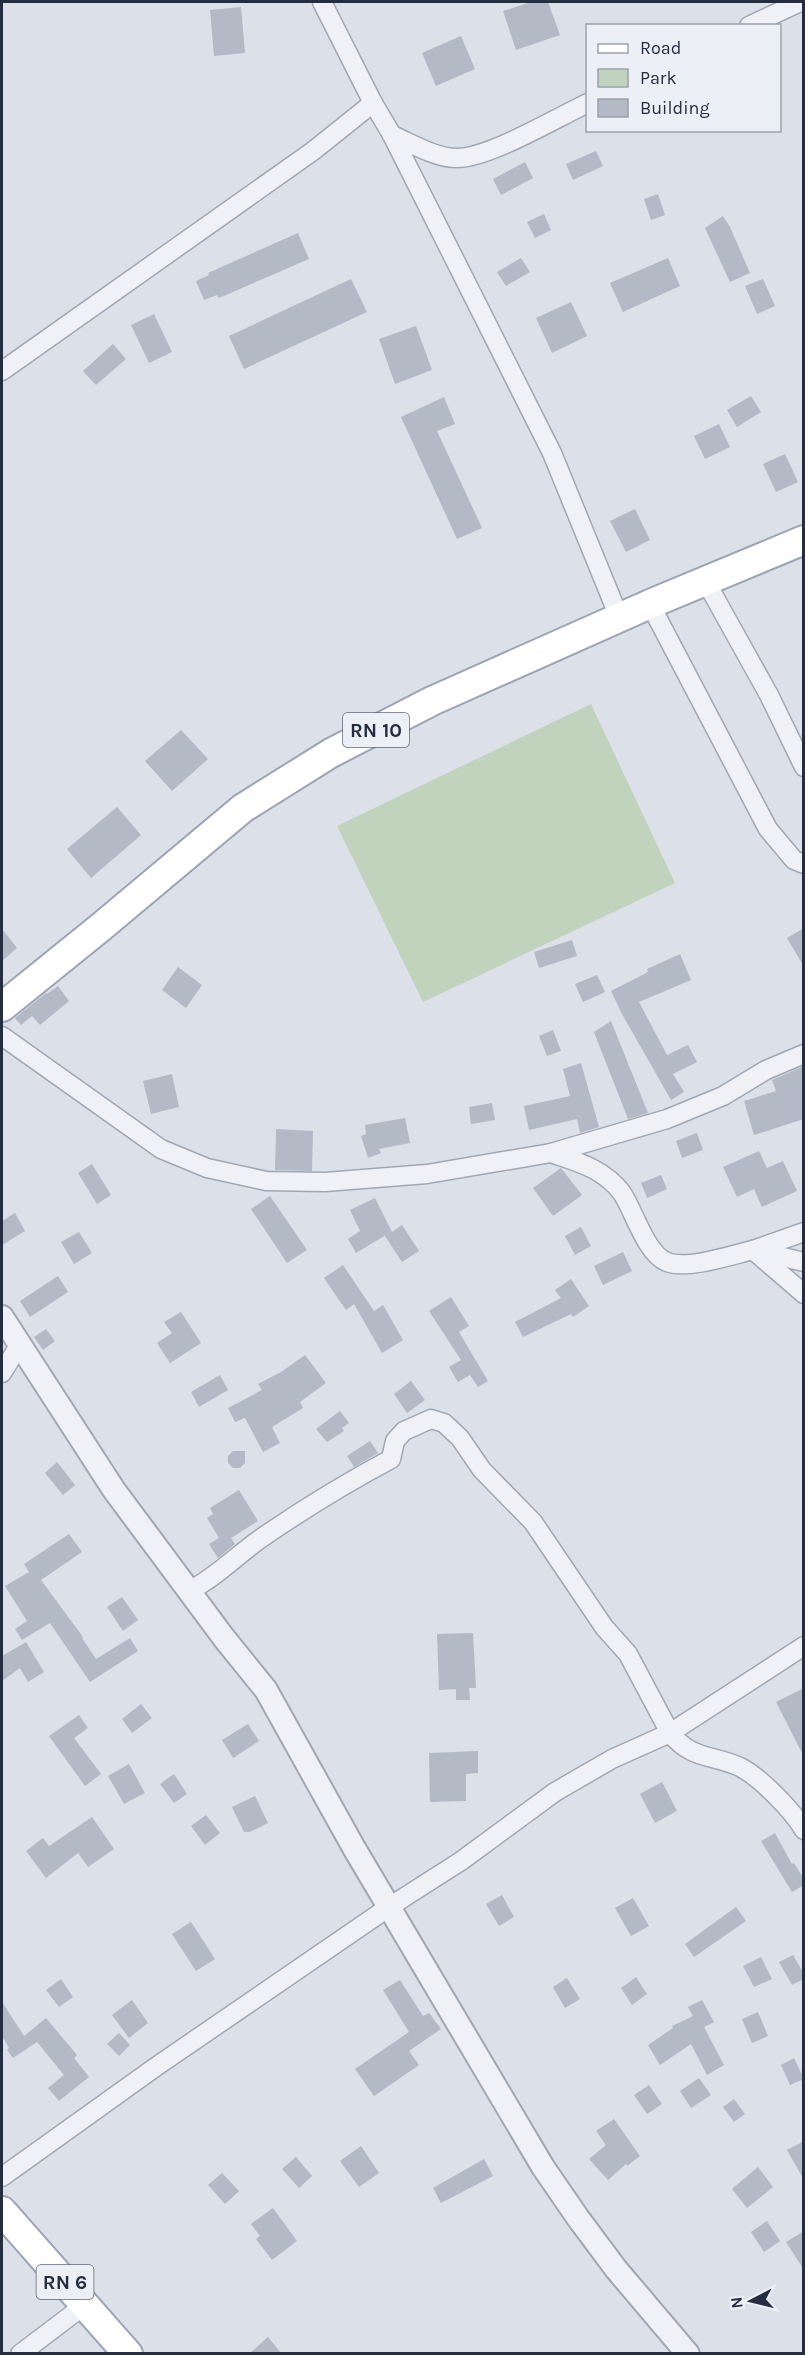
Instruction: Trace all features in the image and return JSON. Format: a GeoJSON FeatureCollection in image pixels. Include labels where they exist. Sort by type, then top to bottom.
{"type":"FeatureCollection","features":[{"type":"Feature","properties":{"kind":"main road","name":"RN 10"},"geometry":{"type":"LineString","coordinates":[[2,1007],[243,808],[331,753],[432,701],[619,617],[804,540]]}},
{"type":"Feature","properties":{"kind":"main road","name":"RN 6"},"geometry":{"type":"LineString","coordinates":[[2,2211],[128,2354]]}},
{"type":"Feature","properties":{"kind":"street"},"geometry":{"type":"LineString","coordinates":[[322,2],[373,103],[392,135],[552,453],[619,617]]}},
{"type":"Feature","properties":{"kind":"street"},"geometry":{"type":"LineString","coordinates":[[753,24],[800,2]]}},
{"type":"Feature","properties":{"kind":"street"},"geometry":{"type":"LineString","coordinates":[[2,371],[313,151],[373,103]]}},
{"type":"Feature","properties":{"kind":"street"},"geometry":{"type":"LineString","coordinates":[[392,135],[437,154],[455,158],[470,157],[497,147],[586,104]]}},
{"type":"Feature","properties":{"kind":"street"},"geometry":{"type":"LineString","coordinates":[[705,580],[769,695],[804,767]]}},
{"type":"Feature","properties":{"kind":"street"},"geometry":{"type":"LineString","coordinates":[[650,604],[768,829],[794,860],[804,864]]}},
{"type":"Feature","properties":{"kind":"street"},"geometry":{"type":"LineString","coordinates":[[2,1036],[161,1149],[207,1168],[266,1181],[325,1182],[427,1174],[551,1153],[667,1119],[723,1096],[766,1070],[804,1054]]}},
{"type":"Feature","properties":{"kind":"street"},"geometry":{"type":"LineString","coordinates":[[551,1153],[595,1168],[621,1192],[657,1257],[668,1263],[687,1264],[753,1250],[804,1232]]}},
{"type":"Feature","properties":{"kind":"street"},"geometry":{"type":"LineString","coordinates":[[753,1250],[804,1262]]}},
{"type":"Feature","properties":{"kind":"street"},"geometry":{"type":"LineString","coordinates":[[753,1250],[804,1294]]}},
{"type":"Feature","properties":{"kind":"street"},"geometry":{"type":"LineString","coordinates":[[2,1317],[114,1490],[266,1690],[354,1848],[543,2167],[616,2269],[683,2351]]}},
{"type":"Feature","properties":{"kind":"street"},"geometry":{"type":"LineString","coordinates":[[2,1373],[20,1344]]}},
{"type":"Feature","properties":{"kind":"street"},"geometry":{"type":"LineString","coordinates":[[189,1591],[200,1586],[269,1533],[353,1480],[391,1460],[395,1441],[404,1431],[430,1419],[444,1423],[460,1438],[482,1470],[533,1522],[604,1627],[628,1654],[670,1733],[679,1744],[694,1754],[723,1760],[743,1769],[765,1787],[798,1820],[804,1830]]}},
{"type":"Feature","properties":{"kind":"street"},"geometry":{"type":"LineString","coordinates":[[2,2177],[157,2066],[389,1906],[461,1861],[555,1792],[612,1759],[670,1733],[804,1646]]}},
{"type":"Feature","properties":{"kind":"street"},"geometry":{"type":"LineString","coordinates":[[20,2354],[86,2304]]}},
{"type":"Feature","properties":{"kind":"green space"},"geometry":{"type":"Polygon","coordinates":[[[591,704],[675,883],[423,1002],[337,826],[591,704]]]}},
{"type":"Feature","properties":{"kind":"building"},"geometry":{"type":"Polygon","coordinates":[[[531,2],[548,2],[560,35],[516,50],[503,11],[531,2]]]}},
{"type":"Feature","properties":{"kind":"building"},"geometry":{"type":"Polygon","coordinates":[[[241,7],[245,53],[214,56],[210,10],[241,7]]]}},
{"type":"Feature","properties":{"kind":"building"},"geometry":{"type":"Polygon","coordinates":[[[461,36],[475,69],[436,86],[422,53],[461,36]]]}},
{"type":"Feature","properties":{"kind":"building"},"geometry":{"type":"Polygon","coordinates":[[[596,151],[603,166],[573,180],[566,164],[596,151]]]}},
{"type":"Feature","properties":{"kind":"building"},"geometry":{"type":"Polygon","coordinates":[[[525,162],[533,178],[501,195],[493,179],[525,162]]]}},
{"type":"Feature","properties":{"kind":"building"},"geometry":{"type":"Polygon","coordinates":[[[658,194],[665,215],[651,220],[644,199],[658,194]]]}},
{"type":"Feature","properties":{"kind":"building"},"geometry":{"type":"Polygon","coordinates":[[[544,214],[551,230],[535,238],[527,222],[544,214]]]}},
{"type":"Feature","properties":{"kind":"building"},"geometry":{"type":"Polygon","coordinates":[[[723,216],[750,273],[730,282],[705,228],[723,216]]]}},
{"type":"Feature","properties":{"kind":"building"},"geometry":{"type":"Polygon","coordinates":[[[298,233],[309,259],[219,298],[217,295],[204,300],[196,281],[209,275],[208,273],[298,233]]]}},
{"type":"Feature","properties":{"kind":"building"},"geometry":{"type":"Polygon","coordinates":[[[521,258],[530,272],[506,286],[497,272],[521,258]]]}},
{"type":"Feature","properties":{"kind":"building"},"geometry":{"type":"Polygon","coordinates":[[[668,258],[680,286],[623,312],[610,283],[668,258]]]}},
{"type":"Feature","properties":{"kind":"building"},"geometry":{"type":"Polygon","coordinates":[[[351,279],[367,312],[244,369],[229,336],[351,279]]]}},
{"type":"Feature","properties":{"kind":"building"},"geometry":{"type":"Polygon","coordinates":[[[763,279],[775,306],[757,314],[745,286],[763,279]]]}},
{"type":"Feature","properties":{"kind":"building"},"geometry":{"type":"Polygon","coordinates":[[[571,302],[587,336],[552,353],[536,318],[571,302]]]}},
{"type":"Feature","properties":{"kind":"building"},"geometry":{"type":"Polygon","coordinates":[[[154,314],[172,352],[149,363],[131,325],[154,314]]]}},
{"type":"Feature","properties":{"kind":"building"},"geometry":{"type":"Polygon","coordinates":[[[416,326],[432,370],[395,384],[379,339],[416,326]]]}},
{"type":"Feature","properties":{"kind":"building"},"geometry":{"type":"Polygon","coordinates":[[[113,344],[126,359],[96,385],[83,371],[113,344]]]}},
{"type":"Feature","properties":{"kind":"building"},"geometry":{"type":"Polygon","coordinates":[[[751,396],[761,412],[737,427],[727,410],[751,396]]]}},
{"type":"Feature","properties":{"kind":"building"},"geometry":{"type":"Polygon","coordinates":[[[444,397],[455,424],[437,431],[482,528],[457,539],[401,417],[444,397]]]}},
{"type":"Feature","properties":{"kind":"building"},"geometry":{"type":"Polygon","coordinates":[[[719,424],[730,447],[705,459],[694,436],[719,424]]]}},
{"type":"Feature","properties":{"kind":"building"},"geometry":{"type":"Polygon","coordinates":[[[785,454],[798,482],[776,492],[763,464],[785,454]]]}},
{"type":"Feature","properties":{"kind":"building"},"geometry":{"type":"Polygon","coordinates":[[[635,509],[650,540],[626,552],[610,521],[635,509]]]}},
{"type":"Feature","properties":{"kind":"building"},"geometry":{"type":"Polygon","coordinates":[[[181,730],[208,759],[172,791],[145,761],[181,730]]]}},
{"type":"Feature","properties":{"kind":"building"},"geometry":{"type":"Polygon","coordinates":[[[117,807],[141,835],[91,878],[67,849],[117,807]]]}},
{"type":"Feature","properties":{"kind":"building"},"geometry":{"type":"Polygon","coordinates":[[[804,928],[804,967],[787,938],[804,928]]]}},
{"type":"Feature","properties":{"kind":"building"},"geometry":{"type":"Polygon","coordinates":[[[2,929],[17,948],[2,961],[2,929]]]}},
{"type":"Feature","properties":{"kind":"building"},"geometry":{"type":"Polygon","coordinates":[[[572,940],[577,956],[539,968],[534,952],[572,940]]]}},
{"type":"Feature","properties":{"kind":"building"},"geometry":{"type":"Polygon","coordinates":[[[680,954],[691,980],[639,1002],[667,1055],[688,1045],[697,1062],[673,1074],[684,1092],[671,1100],[611,991],[648,972],[647,969],[680,954]]]}},
{"type":"Feature","properties":{"kind":"building"},"geometry":{"type":"Polygon","coordinates":[[[178,967],[202,985],[186,1008],[162,990],[178,967]]]}},
{"type":"Feature","properties":{"kind":"building"},"geometry":{"type":"Polygon","coordinates":[[[597,975],[605,992],[583,1002],[575,984],[597,975]]]}},
{"type":"Feature","properties":{"kind":"building"},"geometry":{"type":"Polygon","coordinates":[[[58,986],[69,1001],[40,1025],[32,1016],[21,1025],[15,1018],[58,986]]]}},
{"type":"Feature","properties":{"kind":"building"},"geometry":{"type":"Polygon","coordinates":[[[611,1021],[648,1113],[628,1119],[594,1032],[611,1021]]]}},
{"type":"Feature","properties":{"kind":"building"},"geometry":{"type":"Polygon","coordinates":[[[553,1030],[561,1051],[547,1056],[539,1036],[553,1030]]]}},
{"type":"Feature","properties":{"kind":"building"},"geometry":{"type":"Polygon","coordinates":[[[581,1063],[599,1127],[580,1133],[577,1119],[529,1130],[524,1106],[570,1096],[563,1069],[581,1063]]]}},
{"type":"Feature","properties":{"kind":"building"},"geometry":{"type":"Polygon","coordinates":[[[804,1066],[804,1119],[754,1135],[744,1101],[776,1091],[772,1080],[804,1066]]]}},
{"type":"Feature","properties":{"kind":"building"},"geometry":{"type":"Polygon","coordinates":[[[172,1074],[179,1107],[151,1114],[143,1081],[172,1074]]]}},
{"type":"Feature","properties":{"kind":"building"},"geometry":{"type":"Polygon","coordinates":[[[492,1103],[495,1120],[471,1124],[469,1107],[492,1103]]]}},
{"type":"Feature","properties":{"kind":"building"},"geometry":{"type":"Polygon","coordinates":[[[405,1118],[410,1143],[379,1149],[381,1153],[368,1158],[361,1136],[366,1134],[365,1125],[405,1118]]]}},
{"type":"Feature","properties":{"kind":"building"},"geometry":{"type":"Polygon","coordinates":[[[276,1129],[313,1131],[312,1171],[275,1170],[276,1129]]]}},
{"type":"Feature","properties":{"kind":"building"},"geometry":{"type":"Polygon","coordinates":[[[697,1133],[703,1150],[682,1158],[676,1141],[697,1133]]]}},
{"type":"Feature","properties":{"kind":"building"},"geometry":{"type":"Polygon","coordinates":[[[759,1151],[767,1168],[783,1161],[797,1191],[762,1207],[754,1189],[737,1197],[723,1167],[759,1151]]]}},
{"type":"Feature","properties":{"kind":"building"},"geometry":{"type":"Polygon","coordinates":[[[92,1164],[111,1195],[97,1204],[78,1173],[92,1164]]]}},
{"type":"Feature","properties":{"kind":"building"},"geometry":{"type":"Polygon","coordinates":[[[561,1168],[582,1195],[553,1216],[533,1188],[561,1168]]]}},
{"type":"Feature","properties":{"kind":"building"},"geometry":{"type":"Polygon","coordinates":[[[661,1175],[667,1189],[647,1198],[641,1183],[661,1175]]]}},
{"type":"Feature","properties":{"kind":"building"},"geometry":{"type":"Polygon","coordinates":[[[270,1196],[307,1250],[287,1263],[251,1209],[270,1196]]]}},
{"type":"Feature","properties":{"kind":"building"},"geometry":{"type":"Polygon","coordinates":[[[375,1198],[392,1232],[402,1225],[419,1251],[402,1262],[386,1235],[356,1253],[348,1239],[360,1231],[350,1210],[375,1198]]]}},
{"type":"Feature","properties":{"kind":"building"},"geometry":{"type":"Polygon","coordinates":[[[15,1213],[25,1231],[2,1245],[2,1221],[15,1213]]]}},
{"type":"Feature","properties":{"kind":"building"},"geometry":{"type":"Polygon","coordinates":[[[581,1227],[591,1246],[575,1255],[565,1236],[581,1227]]]}},
{"type":"Feature","properties":{"kind":"building"},"geometry":{"type":"Polygon","coordinates":[[[79,1232],[92,1253],[74,1264],[61,1242],[79,1232]]]}},
{"type":"Feature","properties":{"kind":"building"},"geometry":{"type":"Polygon","coordinates":[[[623,1252],[632,1271],[603,1285],[594,1266],[623,1252]]]}},
{"type":"Feature","properties":{"kind":"building"},"geometry":{"type":"Polygon","coordinates":[[[343,1265],[374,1311],[383,1305],[403,1340],[382,1353],[354,1304],[346,1310],[324,1278],[343,1265]]]}},
{"type":"Feature","properties":{"kind":"building"},"geometry":{"type":"Polygon","coordinates":[[[58,1276],[68,1292],[30,1317],[20,1301],[58,1276]]]}},
{"type":"Feature","properties":{"kind":"building"},"geometry":{"type":"Polygon","coordinates":[[[571,1279],[589,1306],[573,1317],[571,1314],[523,1337],[515,1322],[561,1298],[555,1290],[571,1279]]]}},
{"type":"Feature","properties":{"kind":"building"},"geometry":{"type":"Polygon","coordinates":[[[451,1297],[469,1326],[459,1332],[488,1381],[478,1387],[470,1375],[458,1382],[449,1367],[461,1360],[429,1311],[451,1297]]]}},
{"type":"Feature","properties":{"kind":"building"},"geometry":{"type":"Polygon","coordinates":[[[181,1312],[201,1343],[170,1363],[157,1343],[172,1333],[164,1322],[181,1312]]]}},
{"type":"Feature","properties":{"kind":"building"},"geometry":{"type":"Polygon","coordinates":[[[46,1329],[55,1341],[43,1350],[34,1337],[46,1329]]]}},
{"type":"Feature","properties":{"kind":"building"},"geometry":{"type":"Polygon","coordinates":[[[305,1355],[326,1383],[300,1402],[303,1408],[272,1427],[280,1443],[263,1452],[245,1418],[235,1422],[228,1408],[262,1390],[258,1384],[281,1372],[305,1355]]]}},
{"type":"Feature","properties":{"kind":"building"},"geometry":{"type":"Polygon","coordinates":[[[220,1375],[228,1390],[199,1407],[191,1392],[220,1375]]]}},
{"type":"Feature","properties":{"kind":"building"},"geometry":{"type":"Polygon","coordinates":[[[411,1381],[425,1400],[407,1413],[394,1394],[411,1381]]]}},
{"type":"Feature","properties":{"kind":"building"},"geometry":{"type":"Polygon","coordinates":[[[340,1411],[349,1423],[342,1428],[344,1431],[327,1442],[316,1429],[340,1411]]]}},
{"type":"Feature","properties":{"kind":"building"},"geometry":{"type":"Polygon","coordinates":[[[370,1441],[378,1453],[354,1467],[347,1456],[370,1441]]]}},
{"type":"Feature","properties":{"kind":"building"},"geometry":{"type":"Polygon","coordinates":[[[233,1451],[245,1451],[245,1463],[240,1468],[233,1468],[228,1463],[228,1456],[233,1451]]]}},
{"type":"Feature","properties":{"kind":"building"},"geometry":{"type":"Polygon","coordinates":[[[57,1462],[75,1485],[63,1495],[45,1473],[57,1462]]]}},
{"type":"Feature","properties":{"kind":"building"},"geometry":{"type":"Polygon","coordinates":[[[239,1490],[258,1521],[231,1538],[235,1544],[218,1558],[209,1544],[219,1538],[207,1518],[213,1514],[210,1508],[239,1490]]]}},
{"type":"Feature","properties":{"kind":"building"},"geometry":{"type":"Polygon","coordinates":[[[69,1534],[82,1552],[41,1580],[83,1637],[96,1659],[130,1638],[138,1651],[90,1682],[50,1623],[22,1640],[15,1629],[27,1621],[5,1586],[29,1572],[24,1564],[69,1534]]]}},
{"type":"Feature","properties":{"kind":"building"},"geometry":{"type":"Polygon","coordinates":[[[122,1597],[138,1620],[123,1631],[107,1607],[122,1597]]]}},
{"type":"Feature","properties":{"kind":"building"},"geometry":{"type":"Polygon","coordinates":[[[473,1633],[476,1688],[469,1688],[470,1700],[456,1700],[456,1689],[439,1690],[437,1634],[473,1633]]]}},
{"type":"Feature","properties":{"kind":"building"},"geometry":{"type":"Polygon","coordinates":[[[26,1642],[44,1672],[28,1682],[20,1668],[2,1681],[2,1656],[26,1642]]]}},
{"type":"Feature","properties":{"kind":"building"},"geometry":{"type":"Polygon","coordinates":[[[804,1688],[804,1757],[776,1702],[804,1688]]]}},
{"type":"Feature","properties":{"kind":"building"},"geometry":{"type":"Polygon","coordinates":[[[141,1704],[152,1718],[132,1733],[122,1719],[141,1704]]]}},
{"type":"Feature","properties":{"kind":"building"},"geometry":{"type":"Polygon","coordinates":[[[79,1715],[88,1728],[74,1738],[101,1774],[85,1786],[49,1736],[79,1715]]]}},
{"type":"Feature","properties":{"kind":"building"},"geometry":{"type":"Polygon","coordinates":[[[248,1724],[259,1741],[233,1758],[222,1740],[248,1724]]]}},
{"type":"Feature","properties":{"kind":"building"},"geometry":{"type":"Polygon","coordinates":[[[478,1751],[478,1773],[466,1774],[466,1801],[430,1802],[429,1753],[478,1751]]]}},
{"type":"Feature","properties":{"kind":"building"},"geometry":{"type":"Polygon","coordinates":[[[129,1764],[145,1793],[124,1804],[108,1776],[129,1764]]]}},
{"type":"Feature","properties":{"kind":"building"},"geometry":{"type":"Polygon","coordinates":[[[174,1774],[187,1794],[174,1803],[160,1784],[174,1774]]]}},
{"type":"Feature","properties":{"kind":"building"},"geometry":{"type":"Polygon","coordinates":[[[662,1782],[677,1811],[655,1823],[640,1794],[662,1782]]]}},
{"type":"Feature","properties":{"kind":"building"},"geometry":{"type":"Polygon","coordinates":[[[255,1796],[268,1823],[250,1832],[244,1832],[232,1807],[255,1796]]]}},
{"type":"Feature","properties":{"kind":"building"},"geometry":{"type":"Polygon","coordinates":[[[206,1815],[220,1833],[205,1845],[191,1826],[206,1815]]]}},
{"type":"Feature","properties":{"kind":"building"},"geometry":{"type":"Polygon","coordinates":[[[92,1817],[114,1849],[88,1867],[78,1853],[46,1878],[26,1851],[43,1838],[49,1846],[92,1817]]]}},
{"type":"Feature","properties":{"kind":"building"},"geometry":{"type":"Polygon","coordinates":[[[775,1833],[792,1864],[794,1863],[804,1879],[804,1885],[792,1892],[761,1841],[775,1833]]]}},
{"type":"Feature","properties":{"kind":"building"},"geometry":{"type":"Polygon","coordinates":[[[502,1895],[514,1917],[499,1926],[486,1904],[502,1895]]]}},
{"type":"Feature","properties":{"kind":"building"},"geometry":{"type":"Polygon","coordinates":[[[633,1898],[649,1926],[631,1936],[615,1908],[633,1898]]]}},
{"type":"Feature","properties":{"kind":"building"},"geometry":{"type":"Polygon","coordinates":[[[736,1907],[746,1921],[694,1957],[685,1944],[736,1907]]]}},
{"type":"Feature","properties":{"kind":"building"},"geometry":{"type":"Polygon","coordinates":[[[191,1922],[215,1959],[196,1971],[172,1934],[191,1922]]]}},
{"type":"Feature","properties":{"kind":"building"},"geometry":{"type":"Polygon","coordinates":[[[793,1955],[804,1974],[804,1979],[792,1985],[779,1962],[793,1955]]]}},
{"type":"Feature","properties":{"kind":"building"},"geometry":{"type":"Polygon","coordinates":[[[761,1957],[772,1979],[754,1987],[743,1966],[761,1957]]]}},
{"type":"Feature","properties":{"kind":"building"},"geometry":{"type":"Polygon","coordinates":[[[636,1977],[647,1994],[632,2005],[621,1988],[636,1977]]]}},
{"type":"Feature","properties":{"kind":"building"},"geometry":{"type":"Polygon","coordinates":[[[567,1978],[580,1999],[565,2008],[553,1987],[567,1978]]]}},
{"type":"Feature","properties":{"kind":"building"},"geometry":{"type":"Polygon","coordinates":[[[61,1979],[73,1997],[59,2007],[46,1990],[61,1979]]]}},
{"type":"Feature","properties":{"kind":"building"},"geometry":{"type":"Polygon","coordinates":[[[400,1980],[423,2016],[429,2013],[441,2029],[409,2051],[419,2065],[374,2096],[355,2069],[409,2032],[383,1990],[400,1980]]]}},
{"type":"Feature","properties":{"kind":"building"},"geometry":{"type":"Polygon","coordinates":[[[132,2000],[148,2023],[129,2038],[112,2015],[132,2000]]]}},
{"type":"Feature","properties":{"kind":"building"},"geometry":{"type":"Polygon","coordinates":[[[702,2000],[714,2022],[704,2027],[724,2065],[707,2075],[691,2044],[660,2065],[648,2045],[673,2028],[672,2026],[693,2016],[688,2007],[702,2000]]]}},
{"type":"Feature","properties":{"kind":"building"},"geometry":{"type":"Polygon","coordinates":[[[2,2002],[24,2036],[46,2018],[77,2055],[74,2058],[89,2077],[59,2101],[48,2088],[64,2075],[37,2042],[13,2058],[7,2050],[9,2048],[2,2036],[2,2002]]]}},
{"type":"Feature","properties":{"kind":"building"},"geometry":{"type":"Polygon","coordinates":[[[758,2012],[768,2036],[752,2043],[742,2019],[758,2012]]]}},
{"type":"Feature","properties":{"kind":"building"},"geometry":{"type":"Polygon","coordinates":[[[119,2033],[130,2045],[119,2056],[107,2044],[119,2033]]]}},
{"type":"Feature","properties":{"kind":"building"},"geometry":{"type":"Polygon","coordinates":[[[794,2058],[804,2079],[790,2085],[781,2065],[794,2058]]]}},
{"type":"Feature","properties":{"kind":"building"},"geometry":{"type":"Polygon","coordinates":[[[699,2078],[711,2095],[691,2108],[680,2091],[699,2078]]]}},
{"type":"Feature","properties":{"kind":"building"},"geometry":{"type":"Polygon","coordinates":[[[649,2085],[662,2104],[647,2114],[634,2095],[649,2085]]]}},
{"type":"Feature","properties":{"kind":"building"},"geometry":{"type":"Polygon","coordinates":[[[734,2099],[745,2114],[734,2122],[723,2107],[734,2099]]]}},
{"type":"Feature","properties":{"kind":"building"},"geometry":{"type":"Polygon","coordinates":[[[614,2119],[640,2156],[627,2166],[626,2164],[608,2180],[589,2159],[606,2145],[596,2131],[614,2119]]]}},
{"type":"Feature","properties":{"kind":"building"},"geometry":{"type":"Polygon","coordinates":[[[804,2141],[804,2180],[787,2150],[804,2141]]]}},
{"type":"Feature","properties":{"kind":"building"},"geometry":{"type":"Polygon","coordinates":[[[361,2146],[379,2173],[359,2187],[340,2161],[361,2146]]]}},
{"type":"Feature","properties":{"kind":"building"},"geometry":{"type":"Polygon","coordinates":[[[296,2157],[312,2176],[299,2188],[282,2169],[296,2157]]]}},
{"type":"Feature","properties":{"kind":"building"},"geometry":{"type":"Polygon","coordinates":[[[484,2159],[493,2176],[441,2203],[433,2188],[484,2159]]]}},
{"type":"Feature","properties":{"kind":"building"},"geometry":{"type":"Polygon","coordinates":[[[758,2167],[773,2187],[747,2208],[732,2189],[758,2167]]]}},
{"type":"Feature","properties":{"kind":"building"},"geometry":{"type":"Polygon","coordinates":[[[222,2173],[239,2191],[225,2204],[208,2185],[222,2173]]]}},
{"type":"Feature","properties":{"kind":"building"},"geometry":{"type":"Polygon","coordinates":[[[273,2208],[297,2241],[272,2260],[256,2239],[260,2236],[251,2224],[273,2208]]]}},
{"type":"Feature","properties":{"kind":"building"},"geometry":{"type":"Polygon","coordinates":[[[767,2221],[780,2241],[764,2252],[751,2232],[767,2221]]]}},
{"type":"Feature","properties":{"kind":"building"},"geometry":{"type":"Polygon","coordinates":[[[804,2231],[804,2270],[786,2242],[804,2231]]]}},
{"type":"Feature","properties":{"kind":"building"},"geometry":{"type":"Polygon","coordinates":[[[268,2337],[282,2354],[249,2354],[268,2337]]]}}]}
